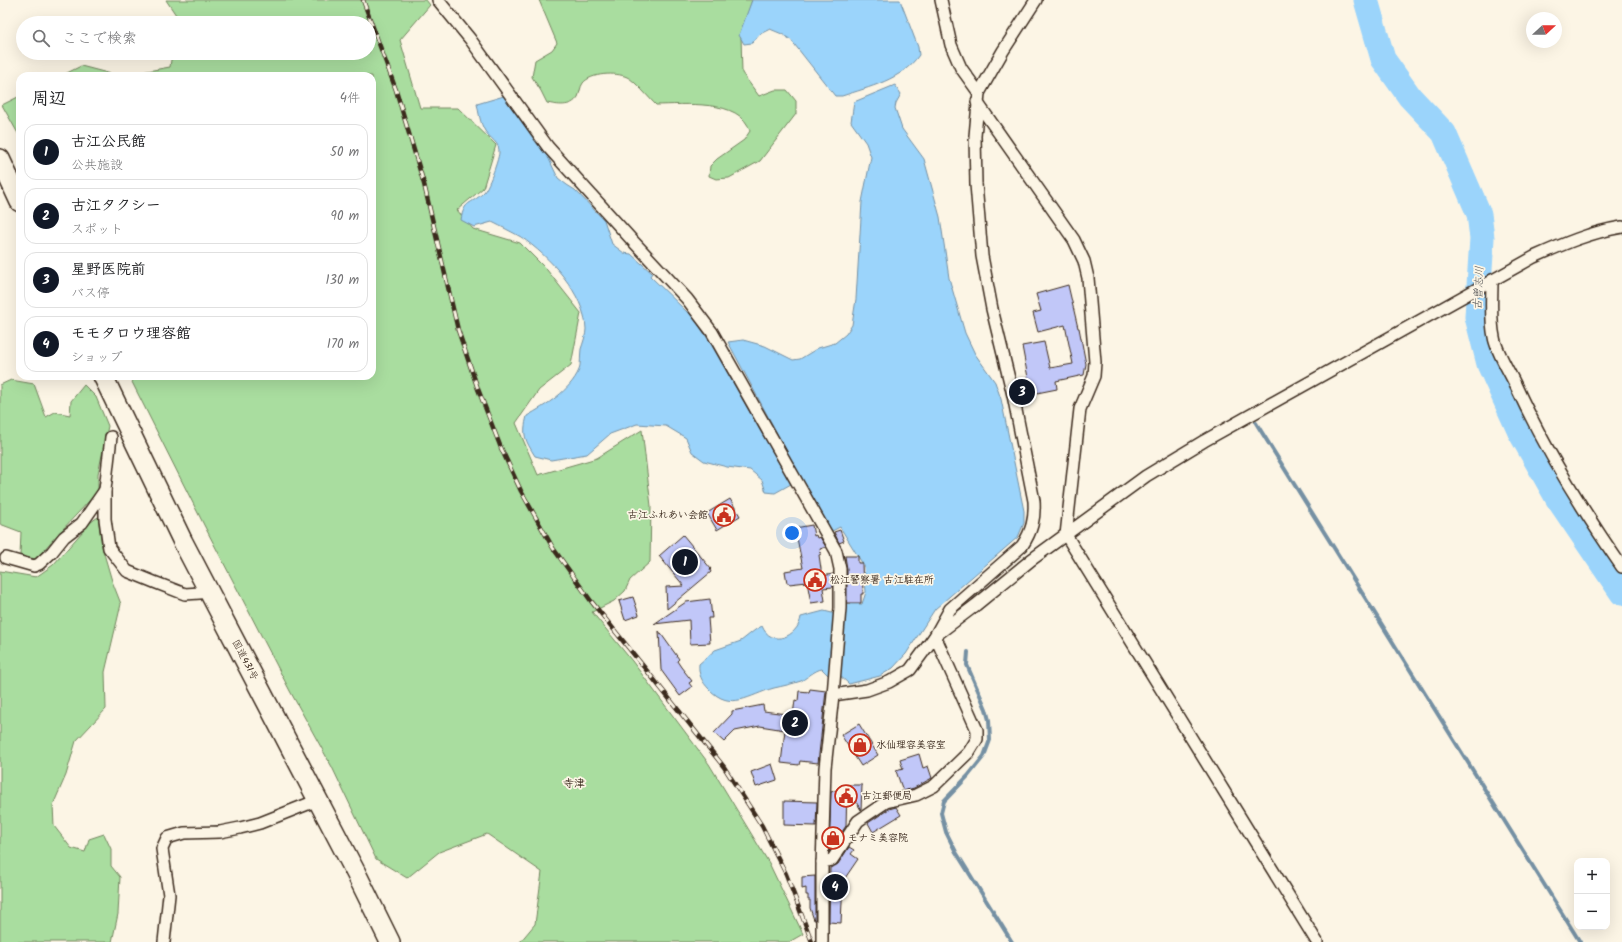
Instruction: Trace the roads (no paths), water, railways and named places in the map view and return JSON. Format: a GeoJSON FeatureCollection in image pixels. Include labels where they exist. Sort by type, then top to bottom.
{"type":"FeatureCollection","features":[{"type":"Feature","properties":{"kind":"highway"},"geometry":{"type":"LineString","coordinates":[[0,159],[16,193]]}},
{"type":"Feature","properties":{"kind":"highway","name":"国道431号"},"geometry":{"type":"LineString","coordinates":[[105,380],[180,535],[356,873],[390,942]]}},
{"type":"Feature","properties":{"kind":"street"},"geometry":{"type":"LineString","coordinates":[[438,0],[470,39],[548,147],[631,239],[688,299],[712,332],[836,551],[840,570],[840,608],[825,768],[822,862],[822,942]]}},
{"type":"Feature","properties":{"kind":"street"},"geometry":{"type":"LineString","coordinates":[[941,0],[951,45],[961,68],[978,98],[1074,240],[1084,261],[1088,278],[1095,362],[1094,376],[1080,409],[1066,535],[1317,942]]}},
{"type":"Feature","properties":{"kind":"street"},"geometry":{"type":"LineString","coordinates":[[833,695],[867,690],[889,682],[910,670],[935,636],[950,609],[1022,546],[1030,535],[1035,514],[1034,501],[1013,395],[992,309],[982,256],[976,184],[975,136],[978,98],[1003,51],[1036,0]]}},
{"type":"Feature","properties":{"kind":"street"},"geometry":{"type":"LineString","coordinates":[[935,636],[1031,560],[1146,476],[1204,441],[1534,257],[1576,238],[1622,227]]}},
{"type":"Feature","properties":{"kind":"street"},"geometry":{"type":"LineString","coordinates":[[1489,281],[1494,338],[1527,411],[1556,466],[1622,567]]}},
{"type":"Feature","properties":{"kind":"street"},"geometry":{"type":"LineString","coordinates":[[111,437],[105,490],[105,519],[110,548],[127,571],[185,594],[200,592],[207,588]]}},
{"type":"Feature","properties":{"kind":"street"},"geometry":{"type":"LineString","coordinates":[[6,558],[34,566],[39,564],[52,552],[64,537],[82,522],[105,490]]}},
{"type":"Feature","properties":{"kind":"street"},"geometry":{"type":"LineString","coordinates":[[822,862],[832,860],[858,821],[886,802],[916,795],[934,786],[969,752],[977,739],[977,730],[935,636]]}},
{"type":"Feature","properties":{"kind":"street"},"geometry":{"type":"LineString","coordinates":[[164,942],[169,895],[162,849],[167,838],[184,833],[220,832],[260,823],[318,800]]}},
{"type":"Feature","properties":{"kind":"water"},"geometry":{"type":"Polygon","coordinates":[[[752,0],[900,0],[918,47],[919,55],[904,71],[884,82],[842,96],[835,96],[791,40],[782,34],[770,29],[760,34],[752,43],[744,44],[739,35],[752,0]]]}},
{"type":"Feature","properties":{"kind":"water"},"geometry":{"type":"Polygon","coordinates":[[[895,85],[901,94],[895,108],[902,129],[924,159],[940,217],[949,278],[965,333],[975,354],[995,382],[1001,399],[1024,511],[1024,523],[1018,537],[935,609],[906,654],[893,668],[880,676],[849,684],[838,674],[845,604],[862,604],[866,592],[864,566],[840,527],[830,532],[728,342],[743,340],[765,346],[793,360],[800,359],[818,348],[835,343],[846,334],[852,325],[856,299],[862,202],[871,157],[866,143],[851,122],[854,102],[895,85]]]}},
{"type":"Feature","properties":{"kind":"water"},"geometry":{"type":"Polygon","coordinates":[[[504,96],[548,157],[558,178],[575,190],[604,220],[612,244],[624,253],[631,254],[652,273],[650,276],[687,312],[690,311],[711,344],[791,484],[775,493],[766,492],[762,480],[750,470],[727,467],[704,461],[692,452],[686,438],[666,426],[637,424],[610,434],[587,454],[551,460],[535,456],[525,437],[527,416],[557,397],[575,378],[580,368],[581,349],[586,329],[584,316],[572,290],[564,277],[543,254],[521,237],[492,222],[474,227],[461,220],[466,206],[479,197],[485,190],[497,162],[499,153],[498,146],[483,128],[477,104],[504,96]]]}},
{"type":"Feature","properties":{"kind":"water"},"geometry":{"type":"Polygon","coordinates":[[[824,611],[836,614],[830,677],[822,669],[814,672],[801,681],[733,701],[725,700],[717,696],[702,681],[699,671],[699,664],[715,650],[741,641],[762,626],[766,633],[771,637],[784,637],[795,630],[801,617],[824,611]]]}},
{"type":"Feature","properties":{"kind":"waterway","name":"古曽志川"},"geometry":{"type":"LineString","coordinates":[[1366,0],[1383,59],[1410,97],[1444,133],[1479,214],[1482,238],[1477,317],[1489,364],[1519,430],[1558,499],[1622,593]]}},
{"type":"Feature","properties":{"kind":"waterway"},"geometry":{"type":"LineString","coordinates":[[1256,423],[1580,942]]}},
{"type":"Feature","properties":{"kind":"waterway"},"geometry":{"type":"LineString","coordinates":[[968,652],[967,665],[986,709],[989,720],[990,740],[984,756],[968,776],[944,801],[941,813],[946,832],[956,852],[1012,942]]}},
{"type":"Feature","properties":{"kind":"railway"},"geometry":{"type":"LineString","coordinates":[[363,0],[369,16]]}},
{"type":"Feature","properties":{"kind":"railway"},"geometry":{"type":"LineString","coordinates":[[376,35],[396,90],[424,184],[458,330],[478,389],[501,448],[521,491],[553,548],[591,601],[724,767],[762,826],[786,874],[812,942]]}},
{"type":"Feature","properties":{"kind":"place","name":"星野医院前"},"geometry":{"type":"Point","coordinates":[1022,392]}},
{"type":"Feature","properties":{"kind":"place","name":"古江ふれあい会館"},"geometry":{"type":"Point","coordinates":[724,515]}},
{"type":"Feature","properties":{"kind":"place","name":"古江公民館"},"geometry":{"type":"Point","coordinates":[685,562]}},
{"type":"Feature","properties":{"kind":"place","name":"松江警察署 古江駐在所"},"geometry":{"type":"Point","coordinates":[815,580]}},
{"type":"Feature","properties":{"kind":"place","name":"古江タクシー"},"geometry":{"type":"Point","coordinates":[795,723]}},
{"type":"Feature","properties":{"kind":"place","name":"水仙理容美容室"},"geometry":{"type":"Point","coordinates":[860,745]}},
{"type":"Feature","properties":{"kind":"place","name":"古江郵便局"},"geometry":{"type":"Point","coordinates":[846,796]}},
{"type":"Feature","properties":{"kind":"place","name":"モナミ美容院"},"geometry":{"type":"Point","coordinates":[833,838]}},
{"type":"Feature","properties":{"kind":"place","name":"モモタロウ理容館"},"geometry":{"type":"Point","coordinates":[835,887]}},
{"type":"Feature","properties":{"kind":"district","name":"寺津"},"geometry":{"type":"Point","coordinates":[574,784]}}]}
